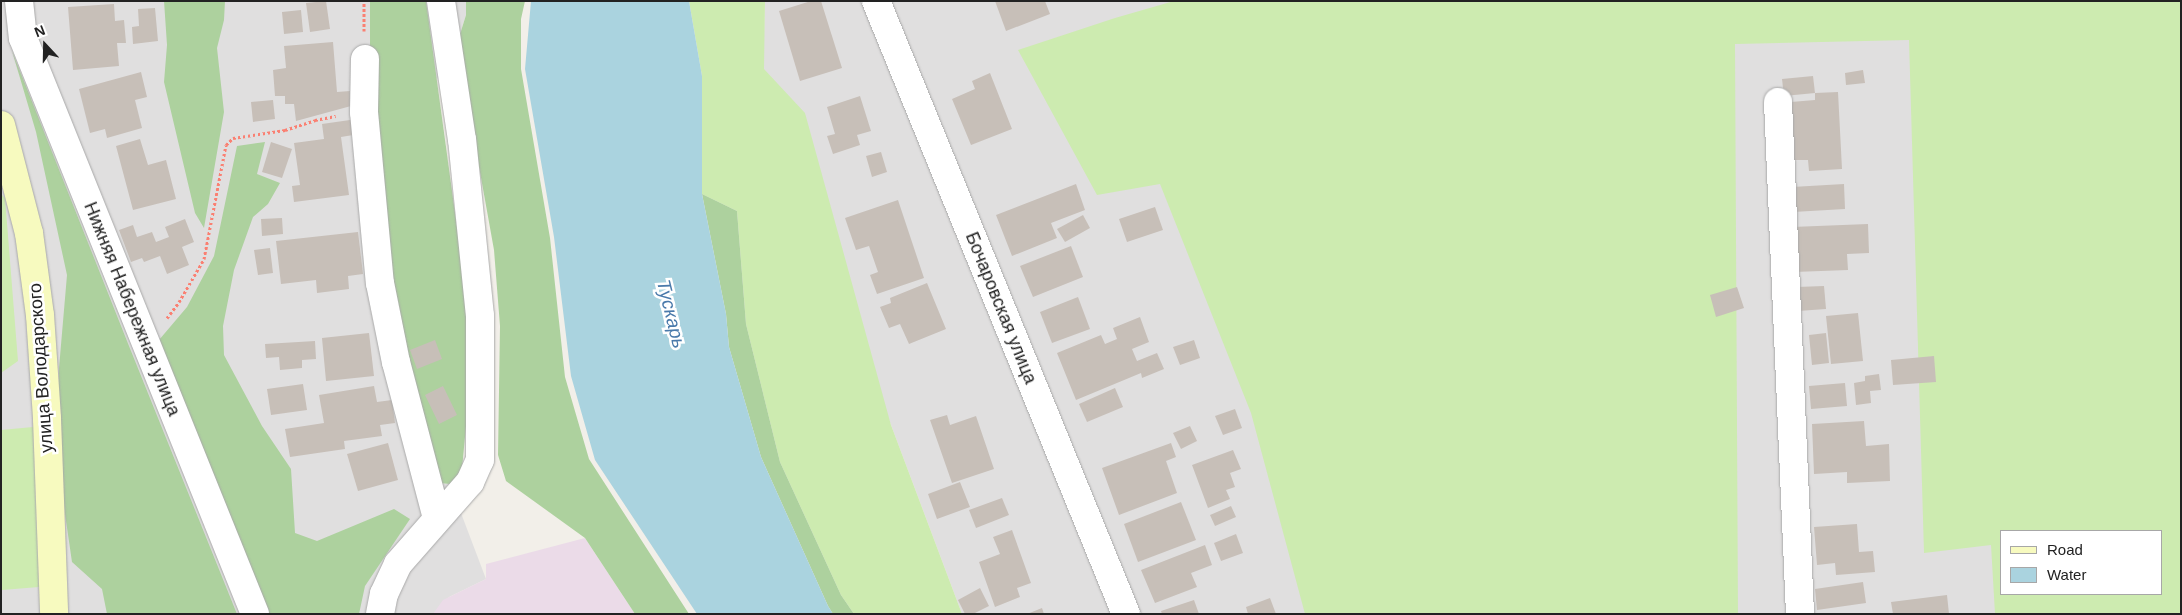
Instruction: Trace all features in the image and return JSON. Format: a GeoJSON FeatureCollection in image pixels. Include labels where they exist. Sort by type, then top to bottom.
{"type":"FeatureCollection","features":[{"type":"Feature","properties":{"kind":"street","name":"Нижняя Набережная улица"},"geometry":{"type":"LineString","coordinates":[[20,1],[23,38],[255,614]]}},
{"type":"Feature","properties":{"kind":"street"},"geometry":{"type":"LineString","coordinates":[[380,614],[384,594],[398,564],[470,482],[480,460],[480,316],[462,140],[441,1]]}},
{"type":"Feature","properties":{"kind":"street","name":"Бочаровская улица"},"geometry":{"type":"LineString","coordinates":[[876,1],[1126,614]]}},
{"type":"Feature","properties":{"kind":"street"},"geometry":{"type":"LineString","coordinates":[[365,59],[364,112],[380,283],[396,362],[437,518]]}},
{"type":"Feature","properties":{"kind":"street"},"geometry":{"type":"LineString","coordinates":[[1778,102],[1800,614]]}},
{"type":"Feature","properties":{"kind":"street","name":"улица Володарского"},"geometry":{"type":"LineString","coordinates":[[1,125],[29,233],[40,314],[47,418],[53,607]]}},
{"type":"Feature","properties":{"kind":"path"},"geometry":{"type":"LineString","coordinates":[[144,339],[170,315],[204,259],[226,145],[233,138],[285,130],[315,120],[364,112]]}},
{"type":"Feature","properties":{"kind":"shaded area"},"geometry":{"type":"Polygon","coordinates":[[[1,1],[466,1],[466,15],[457,44],[461,75],[371,88],[439,483],[450,484],[486,579],[449,597],[434,614],[1,614],[1,1]]]}},
{"type":"Feature","properties":{"kind":"shaded area"},"geometry":{"type":"Polygon","coordinates":[[[765,1],[2181,1],[2181,614],[962,614],[891,425],[763,69],[765,1]]]}},
{"type":"Feature","properties":{"kind":"shaded area"},"geometry":{"type":"Polygon","coordinates":[[[585,538],[635,614],[433,614],[443,600],[486,579],[486,564],[585,538]]]}},
{"type":"Feature","properties":{"kind":"green space"},"geometry":{"type":"Polygon","coordinates":[[[164,1],[225,1],[224,20],[217,48],[224,112],[204,228],[195,213],[164,82],[167,45],[164,1]]]}},
{"type":"Feature","properties":{"kind":"green space"},"geometry":{"type":"Polygon","coordinates":[[[370,1],[426,1],[469,315],[469,394],[462,469],[450,484],[439,483],[407,359],[392,274],[370,88],[370,1]]]}},
{"type":"Feature","properties":{"kind":"green space"},"geometry":{"type":"Polygon","coordinates":[[[466,1],[525,1],[521,19],[521,69],[550,238],[565,377],[589,459],[689,614],[635,614],[585,538],[506,481],[498,455],[500,326],[494,250],[457,44],[466,15],[466,1]]]}},
{"type":"Feature","properties":{"kind":"green space"},"geometry":{"type":"Polygon","coordinates":[[[689,1],[765,1],[764,69],[805,113],[891,425],[962,614],[854,614],[841,595],[780,462],[746,324],[737,211],[702,194],[702,76],[689,1]]]}},
{"type":"Feature","properties":{"kind":"green space"},"geometry":{"type":"Polygon","coordinates":[[[1174,1],[2181,1],[2181,614],[1995,614],[1991,545],[1924,553],[1909,40],[1735,44],[1738,614],[1305,614],[1251,413],[1160,184],[1097,195],[1018,50],[1174,1]]]}},
{"type":"Feature","properties":{"kind":"green space"},"geometry":{"type":"Polygon","coordinates":[[[12,51],[237,614],[107,614],[102,589],[72,562],[56,452],[59,368],[67,275],[36,132],[12,51]]]}},
{"type":"Feature","properties":{"kind":"green space"},"geometry":{"type":"Polygon","coordinates":[[[265,142],[257,174],[280,183],[268,204],[253,217],[234,270],[223,326],[224,355],[262,426],[291,469],[295,533],[317,541],[394,509],[410,519],[365,586],[359,614],[266,614],[159,340],[187,307],[214,256],[237,146],[265,142]]]}},
{"type":"Feature","properties":{"kind":"green space"},"geometry":{"type":"Polygon","coordinates":[[[1,194],[5,198],[18,361],[1,373],[1,194]]]}},
{"type":"Feature","properties":{"kind":"green space"},"geometry":{"type":"Polygon","coordinates":[[[702,194],[737,211],[746,324],[780,462],[841,595],[854,614],[833,614],[828,606],[761,457],[729,347],[726,314],[702,194]]]}},
{"type":"Feature","properties":{"kind":"green space"},"geometry":{"type":"Polygon","coordinates":[[[33,427],[39,587],[2,590],[1,430],[33,427]]]}},
{"type":"Feature","properties":{"kind":"water","name":"Тускарь"},"geometry":{"type":"Polygon","coordinates":[[[531,1],[689,1],[702,76],[702,194],[726,314],[729,347],[761,457],[833,614],[697,614],[595,460],[571,376],[554,237],[525,69],[531,1]]]}},
{"type":"Feature","properties":{"kind":"building"},"geometry":{"type":"Polygon","coordinates":[[[326,1],[330,29],[310,32],[306,3],[326,1]]]}},
{"type":"Feature","properties":{"kind":"building"},"geometry":{"type":"Polygon","coordinates":[[[811,1],[821,1],[842,68],[800,81],[779,11],[811,1]]]}},
{"type":"Feature","properties":{"kind":"building"},"geometry":{"type":"Polygon","coordinates":[[[995,1],[1045,1],[1050,14],[1006,31],[995,1]]]}},
{"type":"Feature","properties":{"kind":"building"},"geometry":{"type":"Polygon","coordinates":[[[114,4],[115,21],[124,20],[126,43],[117,43],[119,66],[73,70],[68,7],[114,4]]]}},
{"type":"Feature","properties":{"kind":"building"},"geometry":{"type":"Polygon","coordinates":[[[155,8],[158,41],[133,44],[132,27],[139,26],[138,9],[155,8]]]}},
{"type":"Feature","properties":{"kind":"building"},"geometry":{"type":"Polygon","coordinates":[[[301,10],[303,32],[284,34],[282,12],[301,10]]]}},
{"type":"Feature","properties":{"kind":"building"},"geometry":{"type":"Polygon","coordinates":[[[333,42],[337,92],[350,91],[351,106],[296,121],[294,104],[285,104],[285,96],[275,96],[273,70],[286,68],[284,46],[333,42]]]}},
{"type":"Feature","properties":{"kind":"building"},"geometry":{"type":"Polygon","coordinates":[[[1863,70],[1865,83],[1846,85],[1845,73],[1863,70]]]}},
{"type":"Feature","properties":{"kind":"building"},"geometry":{"type":"Polygon","coordinates":[[[141,72],[147,97],[135,100],[142,128],[107,138],[105,129],[90,133],[79,89],[141,72]]]}},
{"type":"Feature","properties":{"kind":"building"},"geometry":{"type":"Polygon","coordinates":[[[990,73],[1012,129],[971,145],[952,99],[975,89],[972,81],[990,73]]]}},
{"type":"Feature","properties":{"kind":"building"},"geometry":{"type":"Polygon","coordinates":[[[1813,76],[1815,93],[1784,96],[1782,79],[1813,76]]]}},
{"type":"Feature","properties":{"kind":"building"},"geometry":{"type":"Polygon","coordinates":[[[1838,92],[1842,169],[1809,171],[1808,160],[1794,160],[1791,102],[1815,100],[1815,93],[1838,92]]]}},
{"type":"Feature","properties":{"kind":"building"},"geometry":{"type":"Polygon","coordinates":[[[860,96],[871,131],[857,135],[860,145],[833,154],[827,136],[835,134],[827,107],[860,96]]]}},
{"type":"Feature","properties":{"kind":"building"},"geometry":{"type":"Polygon","coordinates":[[[273,100],[275,119],[253,122],[251,102],[273,100]]]}},
{"type":"Feature","properties":{"kind":"building"},"geometry":{"type":"Polygon","coordinates":[[[357,119],[359,134],[341,137],[349,195],[294,202],[292,186],[300,185],[294,143],[324,139],[322,124],[357,119]]]}},
{"type":"Feature","properties":{"kind":"building"},"geometry":{"type":"Polygon","coordinates":[[[140,139],[148,165],[166,160],[176,199],[133,210],[116,146],[140,139]]]}},
{"type":"Feature","properties":{"kind":"building"},"geometry":{"type":"Polygon","coordinates":[[[271,142],[292,149],[282,178],[262,172],[271,142]]]}},
{"type":"Feature","properties":{"kind":"building"},"geometry":{"type":"Polygon","coordinates":[[[881,152],[887,172],[872,177],[866,156],[881,152]]]}},
{"type":"Feature","properties":{"kind":"building"},"geometry":{"type":"Polygon","coordinates":[[[1076,184],[1085,210],[1051,223],[1057,238],[1012,256],[996,215],[1076,184]]]}},
{"type":"Feature","properties":{"kind":"building"},"geometry":{"type":"Polygon","coordinates":[[[1844,184],[1845,209],[1793,212],[1792,187],[1844,184]]]}},
{"type":"Feature","properties":{"kind":"building"},"geometry":{"type":"Polygon","coordinates":[[[898,200],[924,278],[877,294],[870,275],[878,272],[869,246],[856,250],[845,218],[898,200]]]}},
{"type":"Feature","properties":{"kind":"building"},"geometry":{"type":"Polygon","coordinates":[[[1155,207],[1163,230],[1127,242],[1119,219],[1155,207]]]}},
{"type":"Feature","properties":{"kind":"building"},"geometry":{"type":"Polygon","coordinates":[[[1083,215],[1090,228],[1065,242],[1057,229],[1083,215]]]}},
{"type":"Feature","properties":{"kind":"building"},"geometry":{"type":"Polygon","coordinates":[[[282,218],[283,234],[262,236],[261,219],[282,218]]]}},
{"type":"Feature","properties":{"kind":"building"},"geometry":{"type":"Polygon","coordinates":[[[185,219],[194,242],[182,247],[189,265],[167,274],[160,256],[144,262],[142,258],[131,262],[119,230],[133,225],[137,237],[152,232],[156,242],[169,237],[165,227],[185,219]]]}},
{"type":"Feature","properties":{"kind":"building"},"geometry":{"type":"Polygon","coordinates":[[[1868,224],[1869,253],[1847,254],[1848,270],[1794,272],[1792,227],[1868,224]]]}},
{"type":"Feature","properties":{"kind":"building"},"geometry":{"type":"Polygon","coordinates":[[[358,232],[363,274],[348,276],[349,289],[317,293],[316,280],[281,284],[276,241],[358,232]]]}},
{"type":"Feature","properties":{"kind":"building"},"geometry":{"type":"Polygon","coordinates":[[[1071,246],[1083,277],[1033,297],[1020,266],[1071,246]]]}},
{"type":"Feature","properties":{"kind":"building"},"geometry":{"type":"Polygon","coordinates":[[[270,248],[273,273],[258,275],[254,250],[270,248]]]}},
{"type":"Feature","properties":{"kind":"building"},"geometry":{"type":"Polygon","coordinates":[[[927,283],[946,329],[909,344],[900,324],[889,328],[880,307],[891,303],[890,298],[927,283]]]}},
{"type":"Feature","properties":{"kind":"building"},"geometry":{"type":"Polygon","coordinates":[[[1824,286],[1826,309],[1798,311],[1797,287],[1824,286]]]}},
{"type":"Feature","properties":{"kind":"building"},"geometry":{"type":"Polygon","coordinates":[[[1737,287],[1744,308],[1716,317],[1710,295],[1737,287]]]}},
{"type":"Feature","properties":{"kind":"building"},"geometry":{"type":"Polygon","coordinates":[[[1078,297],[1090,329],[1052,343],[1040,312],[1078,297]]]}},
{"type":"Feature","properties":{"kind":"building"},"geometry":{"type":"Polygon","coordinates":[[[1858,313],[1863,361],[1831,364],[1826,316],[1858,313]]]}},
{"type":"Feature","properties":{"kind":"building"},"geometry":{"type":"Polygon","coordinates":[[[1140,317],[1149,342],[1132,349],[1137,361],[1157,353],[1164,369],[1142,378],[1141,373],[1076,400],[1057,353],[1101,335],[1105,344],[1117,339],[1113,328],[1140,317]]]}},
{"type":"Feature","properties":{"kind":"building"},"geometry":{"type":"Polygon","coordinates":[[[369,333],[374,376],[326,381],[322,338],[369,333]]]}},
{"type":"Feature","properties":{"kind":"building"},"geometry":{"type":"Polygon","coordinates":[[[1826,333],[1829,363],[1812,365],[1809,335],[1826,333]]]}},
{"type":"Feature","properties":{"kind":"building"},"geometry":{"type":"Polygon","coordinates":[[[435,340],[442,359],[417,369],[410,350],[435,340]]]}},
{"type":"Feature","properties":{"kind":"building"},"geometry":{"type":"Polygon","coordinates":[[[1194,340],[1200,358],[1180,365],[1173,347],[1194,340]]]}},
{"type":"Feature","properties":{"kind":"building"},"geometry":{"type":"Polygon","coordinates":[[[315,341],[316,359],[302,360],[302,368],[280,370],[279,357],[266,358],[265,344],[315,341]]]}},
{"type":"Feature","properties":{"kind":"building"},"geometry":{"type":"Polygon","coordinates":[[[1934,356],[1936,382],[1893,385],[1891,360],[1934,356]]]}},
{"type":"Feature","properties":{"kind":"building"},"geometry":{"type":"Polygon","coordinates":[[[1879,374],[1881,390],[1870,391],[1871,403],[1856,405],[1854,383],[1865,381],[1865,376],[1879,374]]]}},
{"type":"Feature","properties":{"kind":"building"},"geometry":{"type":"Polygon","coordinates":[[[1845,383],[1847,406],[1811,409],[1809,386],[1845,383]]]}},
{"type":"Feature","properties":{"kind":"building"},"geometry":{"type":"Polygon","coordinates":[[[303,384],[307,410],[271,415],[267,389],[303,384]]]}},
{"type":"Feature","properties":{"kind":"building"},"geometry":{"type":"Polygon","coordinates":[[[374,386],[377,402],[392,400],[395,423],[380,425],[382,436],[344,441],[345,449],[290,457],[285,429],[324,423],[319,395],[374,386]]]}},
{"type":"Feature","properties":{"kind":"building"},"geometry":{"type":"Polygon","coordinates":[[[443,386],[457,415],[439,424],[425,395],[443,386]]]}},
{"type":"Feature","properties":{"kind":"building"},"geometry":{"type":"Polygon","coordinates":[[[1115,388],[1123,407],[1087,422],[1079,404],[1115,388]]]}},
{"type":"Feature","properties":{"kind":"building"},"geometry":{"type":"Polygon","coordinates":[[[1235,409],[1242,428],[1223,435],[1215,416],[1235,409]]]}},
{"type":"Feature","properties":{"kind":"building"},"geometry":{"type":"Polygon","coordinates":[[[947,415],[950,425],[976,416],[994,469],[952,483],[930,420],[947,415]]]}},
{"type":"Feature","properties":{"kind":"building"},"geometry":{"type":"Polygon","coordinates":[[[1864,421],[1866,446],[1889,444],[1890,481],[1847,483],[1847,472],[1814,474],[1812,424],[1864,421]]]}},
{"type":"Feature","properties":{"kind":"building"},"geometry":{"type":"Polygon","coordinates":[[[1190,426],[1197,441],[1181,449],[1173,433],[1190,426]]]}},
{"type":"Feature","properties":{"kind":"building"},"geometry":{"type":"Polygon","coordinates":[[[388,443],[398,480],[358,491],[347,454],[388,443]]]}},
{"type":"Feature","properties":{"kind":"building"},"geometry":{"type":"Polygon","coordinates":[[[1171,443],[1176,457],[1166,461],[1177,493],[1119,515],[1102,468],[1171,443]]]}},
{"type":"Feature","properties":{"kind":"building"},"geometry":{"type":"Polygon","coordinates":[[[1233,450],[1241,469],[1230,473],[1235,487],[1226,490],[1230,499],[1208,508],[1192,465],[1233,450]]]}},
{"type":"Feature","properties":{"kind":"building"},"geometry":{"type":"Polygon","coordinates":[[[960,482],[970,507],[937,519],[928,494],[960,482]]]}},
{"type":"Feature","properties":{"kind":"building"},"geometry":{"type":"Polygon","coordinates":[[[1002,498],[1009,515],[976,528],[969,510],[1002,498]]]}},
{"type":"Feature","properties":{"kind":"building"},"geometry":{"type":"Polygon","coordinates":[[[1181,502],[1196,540],[1138,562],[1124,524],[1181,502]]]}},
{"type":"Feature","properties":{"kind":"building"},"geometry":{"type":"Polygon","coordinates":[[[1231,506],[1236,517],[1215,526],[1210,515],[1231,506]]]}},
{"type":"Feature","properties":{"kind":"building"},"geometry":{"type":"Polygon","coordinates":[[[1857,524],[1859,552],[1873,551],[1875,572],[1836,575],[1835,563],[1817,565],[1814,527],[1857,524]]]}},
{"type":"Feature","properties":{"kind":"building"},"geometry":{"type":"Polygon","coordinates":[[[1012,530],[1031,583],[1017,588],[1020,597],[995,607],[979,562],[1000,554],[993,537],[1012,530]]]}},
{"type":"Feature","properties":{"kind":"building"},"geometry":{"type":"Polygon","coordinates":[[[1236,534],[1243,553],[1221,561],[1214,543],[1236,534]]]}},
{"type":"Feature","properties":{"kind":"building"},"geometry":{"type":"Polygon","coordinates":[[[1205,545],[1212,565],[1191,573],[1197,587],[1155,603],[1141,570],[1205,545]]]}},
{"type":"Feature","properties":{"kind":"building"},"geometry":{"type":"Polygon","coordinates":[[[1863,582],[1866,603],[1817,610],[1815,589],[1863,582]]]}},
{"type":"Feature","properties":{"kind":"building"},"geometry":{"type":"Polygon","coordinates":[[[980,588],[989,606],[973,614],[965,614],[958,600],[980,588]]]}},
{"type":"Feature","properties":{"kind":"building"},"geometry":{"type":"Polygon","coordinates":[[[1947,595],[1949,614],[1893,614],[1891,602],[1947,595]]]}},
{"type":"Feature","properties":{"kind":"building"},"geometry":{"type":"Polygon","coordinates":[[[1270,598],[1276,614],[1248,614],[1246,607],[1270,598]]]}},
{"type":"Feature","properties":{"kind":"building"},"geometry":{"type":"Polygon","coordinates":[[[1194,600],[1199,614],[1162,614],[1161,611],[1194,600]]]}},
{"type":"Feature","properties":{"kind":"building"},"geometry":{"type":"Polygon","coordinates":[[[1042,608],[1044,614],[1027,614],[1042,608]]]}}]}
